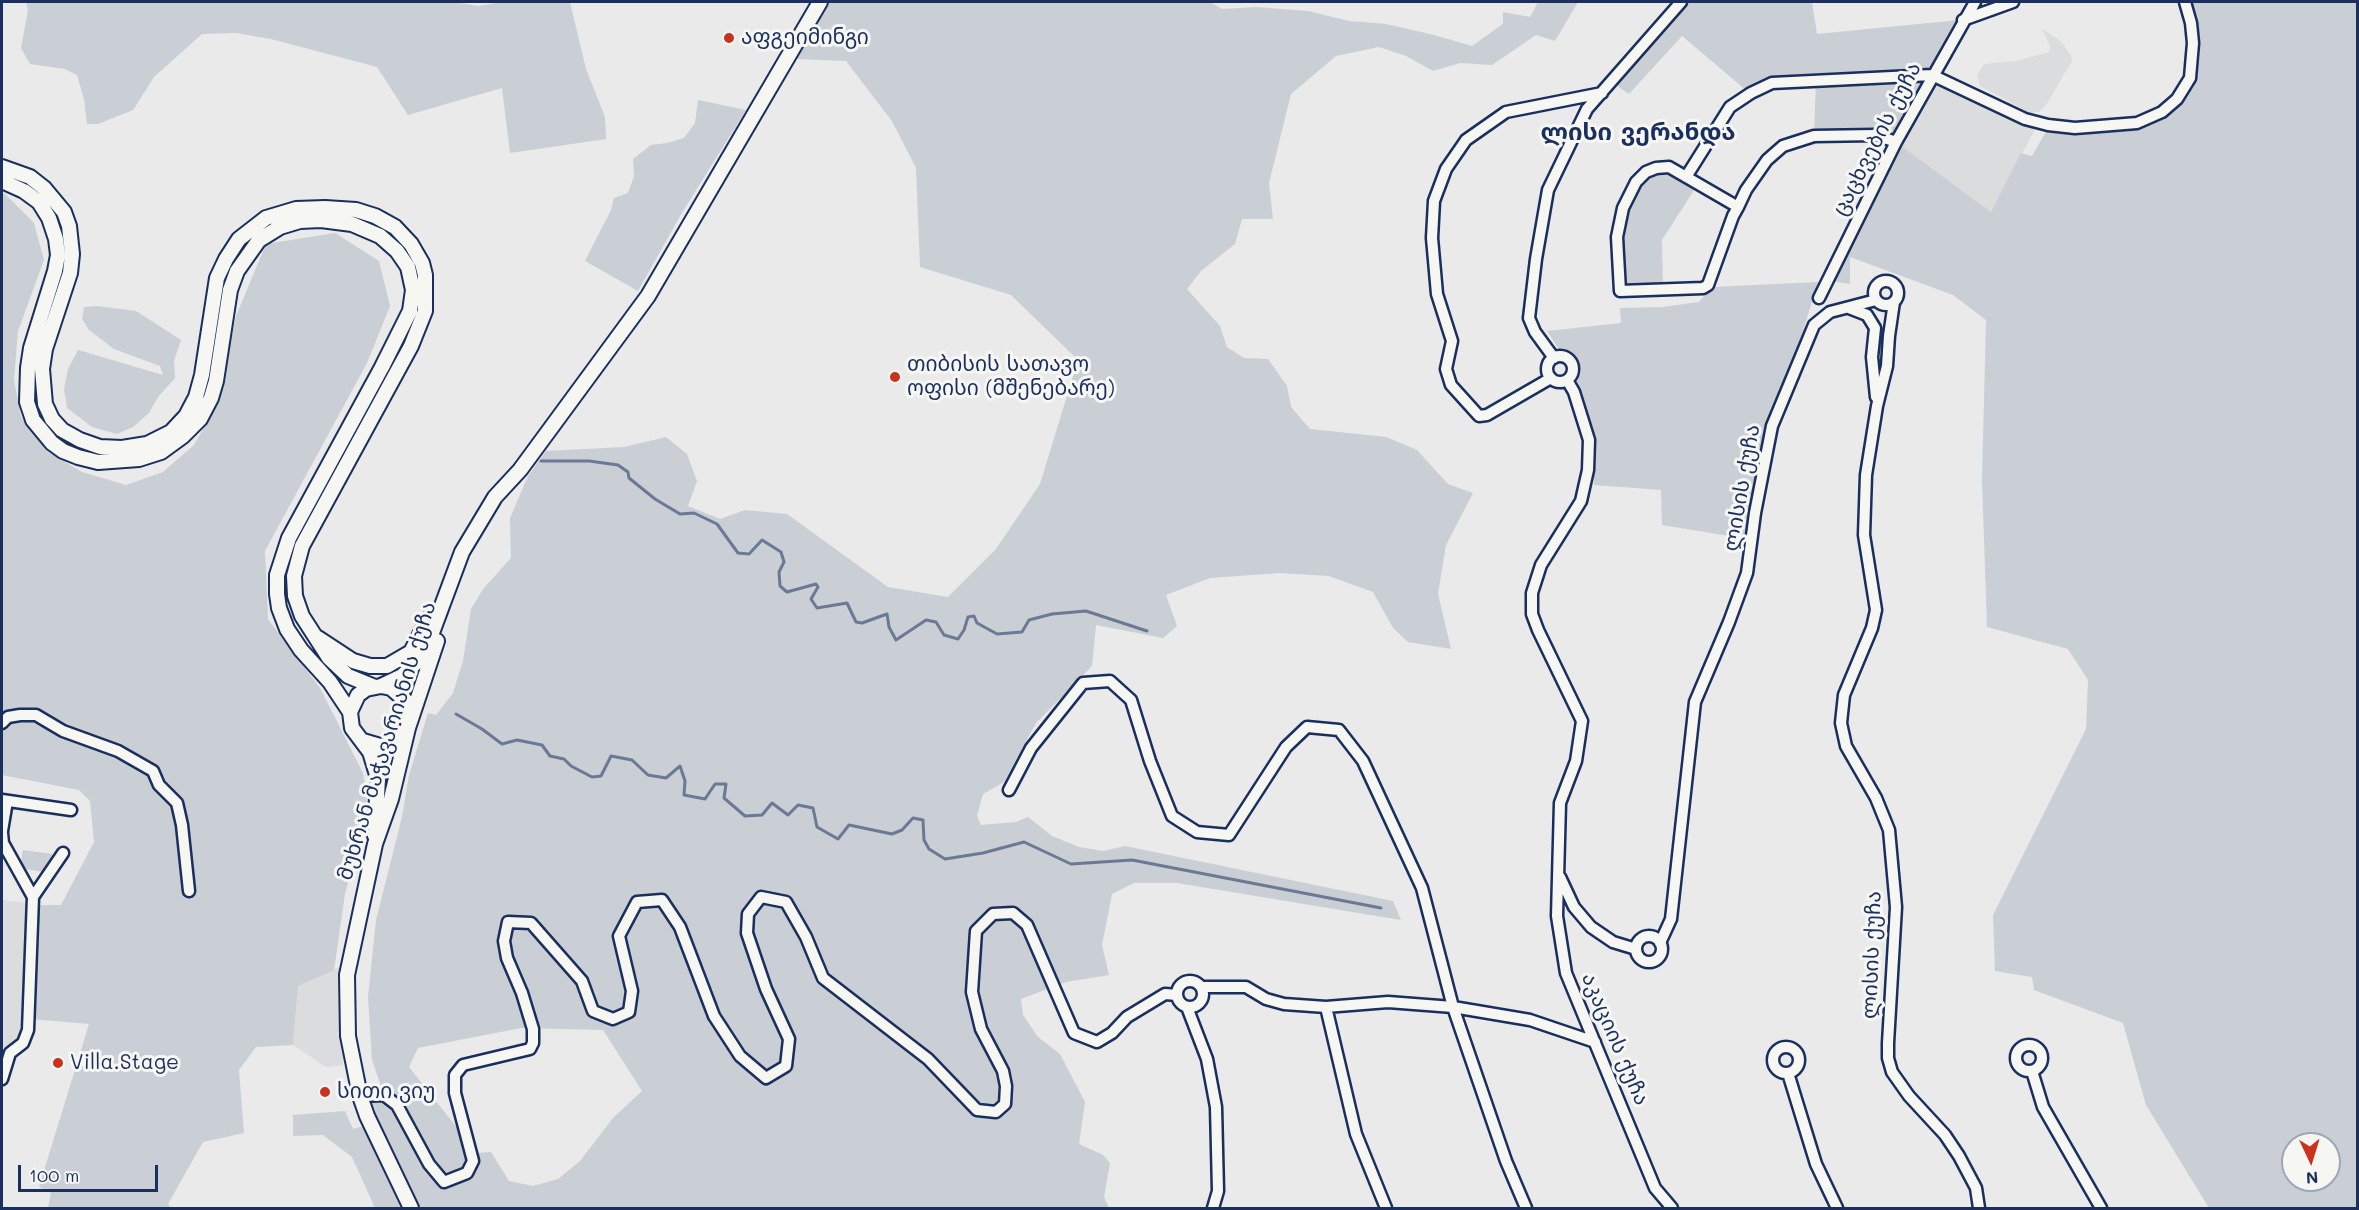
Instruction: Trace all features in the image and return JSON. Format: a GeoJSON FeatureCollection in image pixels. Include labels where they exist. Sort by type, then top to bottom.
{"type":"FeatureCollection","features":[{"type":"Feature","properties":{"kind":"main road","name":"მუხრან მაჭავარიანის ქუჩა"},"geometry":{"type":"LineString","coordinates":[[378,686],[408,672],[425,650],[459,558],[495,497],[520,470],[648,296],[820,2]]}},
{"type":"Feature","properties":{"kind":"main road"},"geometry":{"type":"LineString","coordinates":[[2,167],[30,177],[44,188],[64,212],[69,226],[72,254],[70,273],[45,349],[42,369],[45,404],[52,419],[62,430],[100,447],[122,448],[147,444],[171,432],[186,416],[196,397],[218,278],[226,259],[239,239],[266,218],[296,209],[326,207],[356,210],[375,216],[395,227],[411,244],[423,263],[425,311],[411,346],[302,546],[294,576],[295,596],[302,616],[328,658],[342,671],[359,681],[391,688],[406,701],[409,710],[408,728],[397,740],[389,744],[371,745],[363,741]]}},
{"type":"Feature","properties":{"kind":"main road"},"geometry":{"type":"LineString","coordinates":[[2,181],[24,191],[39,202],[49,218],[56,239],[58,255],[56,272],[31,348],[27,368],[27,402],[33,420],[52,443],[63,451],[98,462],[129,460],[160,452],[183,436],[200,419],[211,398],[216,381],[230,290],[237,271],[259,240],[273,231],[300,221],[321,220],[352,224],[380,236],[396,251],[408,267],[412,290],[410,311],[289,538],[277,575],[278,601],[287,629],[301,650],[330,682],[350,712],[352,728],[363,741],[373,761],[378,778],[375,844]]}},
{"type":"Feature","properties":{"kind":"main road","name":"მუხრან მაჭავარიანის ქუჩა"},"geometry":{"type":"LineString","coordinates":[[411,1209],[367,1116],[360,1096],[348,1036],[347,975],[375,844],[391,799],[408,728],[464,568],[520,470]]}},
{"type":"Feature","properties":{"kind":"main road"},"geometry":{"type":"LineString","coordinates":[[313,635],[353,661],[362,664],[387,666],[411,652],[424,628],[456,546],[482,510],[495,497]]}},
{"type":"Feature","properties":{"kind":"main road"},"geometry":{"type":"LineString","coordinates":[[350,712],[358,695],[378,686]]}},
{"type":"Feature","properties":{"kind":"street"},"geometry":{"type":"LineString","coordinates":[[1554,358],[1535,332],[1529,318],[1531,289],[1548,190],[1587,109],[1681,2]]}},
{"type":"Feature","properties":{"kind":"street","name":"ცაცხვების ქუჩა"},"geometry":{"type":"LineString","coordinates":[[1819,298],[1896,142],[1975,2]]}},
{"type":"Feature","properties":{"kind":"street"},"geometry":{"type":"LineString","coordinates":[[1963,20],[2013,2]]}},
{"type":"Feature","properties":{"kind":"street"},"geometry":{"type":"LineString","coordinates":[[1686,177],[1730,107],[1751,93],[1773,83],[1932,75],[2025,119],[2048,125],[2075,128],[2137,123],[2162,112],[2177,99],[2190,78],[2193,43],[2191,22],[2185,2]]}},
{"type":"Feature","properties":{"kind":"street"},"geometry":{"type":"LineString","coordinates":[[1551,378],[1487,415],[1479,416],[1451,385],[1446,369],[1452,341],[1437,294],[1432,238],[1434,201],[1446,169],[1466,140],[1506,112],[1602,93]]}},
{"type":"Feature","properties":{"kind":"street"},"geometry":{"type":"LineString","coordinates":[[1738,207],[1669,167],[1646,172],[1636,182],[1623,208],[1617,237],[1620,291],[1702,288],[1708,285],[1738,207],[1767,160],[1782,146],[1814,136],[1876,135],[1896,142]]}},
{"type":"Feature","properties":{"kind":"street"},"geometry":{"type":"LineString","coordinates":[[1888,280],[1898,287],[1898,296],[1894,302],[1886,305],[1876,300],[1874,292],[1877,284],[1888,280]]}},
{"type":"Feature","properties":{"kind":"street","name":"ლისის ქუჩა"},"geometry":{"type":"LineString","coordinates":[[1660,943],[1671,919],[1695,702],[1730,622],[1748,573],[1755,513],[1772,426],[1814,325],[1830,312],[1876,300]]}},
{"type":"Feature","properties":{"kind":"street","name":"ლისის ქუჩა"},"geometry":{"type":"LineString","coordinates":[[1894,302],[1887,366],[1877,406],[1866,474],[1864,535],[1876,610],[1872,628],[1844,695],[1841,723],[1846,746],[1876,798],[1889,830],[1896,907],[1888,1058],[1892,1072],[1945,1135],[1959,1156],[1976,1188],[1979,1209]]}},
{"type":"Feature","properties":{"kind":"street","name":"ლისის ქუჩა"},"geometry":{"type":"LineString","coordinates":[[1847,307],[1867,315],[1875,328],[1872,357],[1877,406]]}},
{"type":"Feature","properties":{"kind":"street"},"geometry":{"type":"LineString","coordinates":[[1564,357],[1572,364],[1572,375],[1567,380],[1559,382],[1551,378],[1548,370],[1550,361],[1554,358],[1564,357]]}},
{"type":"Feature","properties":{"kind":"street"},"geometry":{"type":"LineString","coordinates":[[1567,380],[1574,392],[1589,440],[1588,470],[1581,501],[1541,565],[1532,593],[1532,614],[1538,630],[1582,721],[1576,761],[1560,803],[1558,874],[1574,907],[1591,927],[1613,942],[1636,949]]}},
{"type":"Feature","properties":{"kind":"street"},"geometry":{"type":"LineString","coordinates":[[1009,790],[1031,748],[1083,683],[1110,681],[1131,700],[1150,761],[1172,816],[1197,832],[1229,835],[1286,747],[1307,727],[1339,730],[1363,761],[1422,888],[1453,1006],[1506,1161],[1526,1209]]}},
{"type":"Feature","properties":{"kind":"street"},"geometry":{"type":"LineString","coordinates":[[2,723],[8,717],[36,715],[63,731],[118,751],[153,771],[159,785],[177,802],[182,825],[189,891]]}},
{"type":"Feature","properties":{"kind":"street"},"geometry":{"type":"LineString","coordinates":[[2,1079],[6,1054],[23,1043],[28,1030],[33,897],[3,843],[4,800],[71,810]]}},
{"type":"Feature","properties":{"kind":"street"},"geometry":{"type":"LineString","coordinates":[[33,897],[63,853]]}},
{"type":"Feature","properties":{"kind":"street","name":"აკაციის ქუჩა"},"geometry":{"type":"LineString","coordinates":[[1558,874],[1557,916],[1566,974],[1655,1188],[1672,1209]]}},
{"type":"Feature","properties":{"kind":"street"},"geometry":{"type":"LineString","coordinates":[[360,1096],[384,1095],[397,1105],[429,1164],[444,1182],[467,1173],[473,1161],[455,1093],[454,1076],[463,1065],[530,1049],[533,1043],[533,1029],[522,993],[507,958],[504,941],[508,922],[531,923],[582,981],[593,1011],[613,1019],[629,1012],[632,991],[619,936],[637,902],[662,900],[680,927],[714,1016],[740,1056],[766,1078],[786,1066],[789,1039],[766,988],[747,933],[748,914],[761,897],[786,902],[806,937],[823,978],[928,1059],[977,1110],[996,1112],[1005,1104],[1006,1086],[1003,1071],[981,1029],[972,992],[976,931],[993,914],[1013,913],[1027,925],[1074,1033],[1097,1042],[1112,1033],[1127,1017],[1165,994],[1177,995]]}},
{"type":"Feature","properties":{"kind":"street"},"geometry":{"type":"LineString","coordinates":[[1646,936],[1656,938],[1660,943],[1660,955],[1653,961],[1642,960],[1636,949],[1637,942],[1646,936]]}},
{"type":"Feature","properties":{"kind":"street"},"geometry":{"type":"LineString","coordinates":[[1187,1007],[1199,1004],[1203,996],[1201,987],[1195,982],[1186,981],[1179,987],[1177,995],[1180,1003],[1187,1007],[1207,1059],[1216,1107],[1218,1191],[1213,1209]]}},
{"type":"Feature","properties":{"kind":"street"},"geometry":{"type":"LineString","coordinates":[[1201,987],[1246,987],[1266,999],[1284,1004],[1326,1006],[1388,1002],[1453,1006],[1530,1020],[1594,1042]]}},
{"type":"Feature","properties":{"kind":"street"},"geometry":{"type":"LineString","coordinates":[[1326,1006],[1356,1134],[1386,1209]]}},
{"type":"Feature","properties":{"kind":"street"},"geometry":{"type":"LineString","coordinates":[[2032,1071],[2043,1107],[2101,1209]]}},
{"type":"Feature","properties":{"kind":"street"},"geometry":{"type":"LineString","coordinates":[[1788,1073],[1816,1164],[1837,1209]]}},
{"type":"Feature","properties":{"kind":"shaded area"},"geometry":{"type":"Polygon","coordinates":[[[26,2],[454,2],[478,6],[502,2],[570,2],[586,69],[605,117],[606,139],[510,153],[502,88],[408,115],[377,67],[271,39],[236,33],[202,34],[154,77],[133,110],[98,124],[87,124],[84,99],[77,75],[65,69],[30,64],[21,48],[28,10],[26,2]]]}},
{"type":"Feature","properties":{"kind":"shaded area"},"geometry":{"type":"Polygon","coordinates":[[[826,2],[1210,2],[1222,9],[1256,7],[1308,11],[1349,21],[1386,24],[1472,46],[1503,24],[1503,12],[1530,17],[1538,2],[1578,2],[1555,41],[1536,35],[1492,65],[1460,63],[1433,71],[1406,56],[1379,47],[1336,56],[1291,94],[1269,183],[1273,219],[1242,219],[1235,244],[1201,271],[1187,289],[1220,326],[1227,347],[1244,358],[1268,359],[1287,386],[1291,407],[1310,429],[1386,437],[1417,450],[1448,484],[1473,493],[1446,545],[1438,594],[1451,649],[1408,642],[1393,628],[1373,592],[1329,576],[1280,573],[1210,578],[1166,595],[1177,626],[1163,638],[1096,625],[1092,666],[1036,723],[1004,782],[983,794],[977,816],[981,825],[1016,822],[1028,817],[1052,836],[1079,847],[1103,851],[1125,846],[1393,901],[1401,920],[1177,883],[1134,883],[1112,894],[1102,945],[1109,975],[1066,982],[1021,999],[1023,1015],[1038,1037],[1060,1054],[1085,1102],[1079,1144],[1103,1155],[1110,1163],[1104,1197],[1109,1208],[411,1208],[355,1080],[382,1089],[372,1060],[368,997],[376,920],[402,817],[409,775],[428,713],[436,715],[453,693],[463,661],[471,609],[483,589],[511,558],[510,518],[528,476],[546,451],[624,447],[666,437],[687,454],[697,481],[688,506],[720,519],[745,510],[787,514],[888,587],[948,597],[996,549],[1040,484],[1078,360],[1011,295],[920,267],[916,168],[892,121],[846,61],[797,59],[826,2]],[[521,1028],[418,1048],[409,1067],[477,1153],[491,1152],[509,1181],[533,1186],[558,1179],[580,1161],[613,1118],[642,1091],[603,1030],[521,1028]]]}},
{"type":"Feature","properties":{"kind":"shaded area"},"geometry":{"type":"Polygon","coordinates":[[[1687,2],[1812,2],[1817,34],[1959,20],[1929,72],[1747,91],[1682,36],[1629,94],[1616,85],[1687,2]]]}},
{"type":"Feature","properties":{"kind":"shaded area"},"geometry":{"type":"Polygon","coordinates":[[[2185,2],[2357,2],[2357,1208],[2209,1208],[2146,1105],[2123,1023],[2034,990],[2032,977],[1995,971],[1993,915],[2086,729],[2088,680],[2068,649],[1987,627],[1982,480],[1986,320],[1953,295],[1850,257],[1850,284],[1832,281],[1896,142],[1991,212],[2021,153],[2032,156],[2048,128],[2137,123],[2177,99],[2193,56],[2185,2]]]}},
{"type":"Feature","properties":{"kind":"shaded area"},"geometry":{"type":"Polygon","coordinates":[[[2042,29],[2061,41],[2073,59],[2046,105],[2039,112],[2030,113],[1980,86],[1977,76],[1984,64],[2017,61],[2049,52],[2050,46],[2042,29]]]}},
{"type":"Feature","properties":{"kind":"shaded area"},"geometry":{"type":"Polygon","coordinates":[[[1932,75],[2038,124],[1991,212],[1896,142],[1932,75]]]}},
{"type":"Feature","properties":{"kind":"shaded area"},"geometry":{"type":"Polygon","coordinates":[[[1932,75],[1896,142],[1876,135],[1814,136],[1816,81],[1932,75]]]}},
{"type":"Feature","properties":{"kind":"shaded area"},"geometry":{"type":"Polygon","coordinates":[[[698,100],[746,110],[680,216],[638,291],[585,261],[611,210],[614,198],[628,193],[634,176],[633,159],[651,145],[684,138],[695,123],[698,100]]]}},
{"type":"Feature","properties":{"kind":"shaded area"},"geometry":{"type":"Polygon","coordinates":[[[1656,168],[1698,184],[1662,240],[1663,289],[1620,291],[1617,237],[1636,182],[1656,168]]]}},
{"type":"Feature","properties":{"kind":"shaded area"},"geometry":{"type":"Polygon","coordinates":[[[2,194],[5,194],[34,223],[44,260],[18,331],[14,380],[21,417],[48,452],[82,472],[126,485],[163,472],[194,445],[216,406],[236,316],[266,244],[335,233],[379,261],[390,306],[367,363],[265,551],[268,619],[320,688],[363,773],[368,804],[345,894],[334,970],[298,986],[293,1045],[256,1047],[239,1070],[244,1133],[203,1142],[168,1204],[171,1208],[48,1208],[51,1193],[39,1187],[89,1024],[31,1019],[38,905],[61,905],[94,842],[90,801],[79,790],[2,775],[2,194]]]}},
{"type":"Feature","properties":{"kind":"shaded area"},"geometry":{"type":"Polygon","coordinates":[[[1818,282],[1795,357],[1764,427],[1748,539],[1662,525],[1661,490],[1594,485],[1592,433],[1577,382],[1581,371],[1574,355],[1560,351],[1547,331],[1621,323],[1620,308],[1663,307],[1699,302],[1712,287],[1818,282]]]}},
{"type":"Feature","properties":{"kind":"shaded area"},"geometry":{"type":"Polygon","coordinates":[[[97,306],[136,311],[181,340],[174,361],[175,378],[158,397],[149,413],[133,427],[117,434],[92,427],[67,408],[64,389],[68,369],[78,350],[163,375],[160,366],[114,349],[89,330],[82,319],[84,307],[97,306]]]}},
{"type":"Feature","properties":{"kind":"shaded area"},"geometry":{"type":"Polygon","coordinates":[[[23,850],[52,854],[49,873],[20,868],[23,850]]]}},
{"type":"Feature","properties":{"kind":"shaded area"},"geometry":{"type":"Polygon","coordinates":[[[2,900],[26,903],[23,1018],[17,1043],[2,1049],[2,900]]]}},
{"type":"Feature","properties":{"kind":"shaded area"},"geometry":{"type":"Polygon","coordinates":[[[342,966],[340,1020],[343,1065],[326,1067],[293,1045],[298,986],[342,966]]]}},
{"type":"Feature","properties":{"kind":"shaded area"},"geometry":{"type":"Polygon","coordinates":[[[345,1111],[353,1129],[363,1126],[404,1208],[375,1208],[352,1157],[323,1135],[293,1136],[293,1115],[345,1111]]]}},
{"type":"Feature","properties":{"kind":"waterway"},"geometry":{"type":"LineString","coordinates":[[541,461],[589,461],[618,465],[628,472],[629,478],[655,499],[680,514],[694,513],[717,524],[738,553],[749,554],[762,540],[781,552],[784,562],[779,572],[780,586],[787,592],[816,584],[818,587],[811,599],[817,608],[847,603],[856,622],[862,623],[887,614],[889,627],[896,640],[926,620],[936,622],[944,635],[958,639],[968,617],[974,616],[977,623],[997,634],[1022,632],[1029,620],[1052,614],[1086,611],[1147,631]]}},
{"type":"Feature","properties":{"kind":"waterway"},"geometry":{"type":"LineString","coordinates":[[456,714],[502,744],[517,740],[542,745],[550,756],[564,759],[571,766],[592,777],[601,776],[611,756],[632,760],[648,775],[666,778],[680,766],[685,781],[684,795],[705,799],[715,784],[726,784],[724,798],[745,816],[762,815],[772,803],[788,815],[798,805],[813,808],[817,827],[838,839],[849,825],[892,834],[902,830],[913,818],[923,820],[924,840],[929,849],[945,859],[983,853],[1024,842],[1071,864],[1132,860],[1381,908]]}},
{"type":"Feature","properties":{"kind":"place","name":"აფგეიმინგი"},"geometry":{"type":"Point","coordinates":[729,38]}},
{"type":"Feature","properties":{"kind":"place","name":"თიბისის სათავო ოფისი (მშენებარე)"},"geometry":{"type":"Point","coordinates":[895,377]}},
{"type":"Feature","properties":{"kind":"place","name":"Villa.Stage"},"geometry":{"type":"Point","coordinates":[58,1063]}},
{"type":"Feature","properties":{"kind":"place","name":"სითი ვიუ"},"geometry":{"type":"Point","coordinates":[325,1092]}},
{"type":"Feature","properties":{"kind":"district","name":"ლისი ვერანდა"},"geometry":{"type":"Point","coordinates":[1638,133]}}]}
